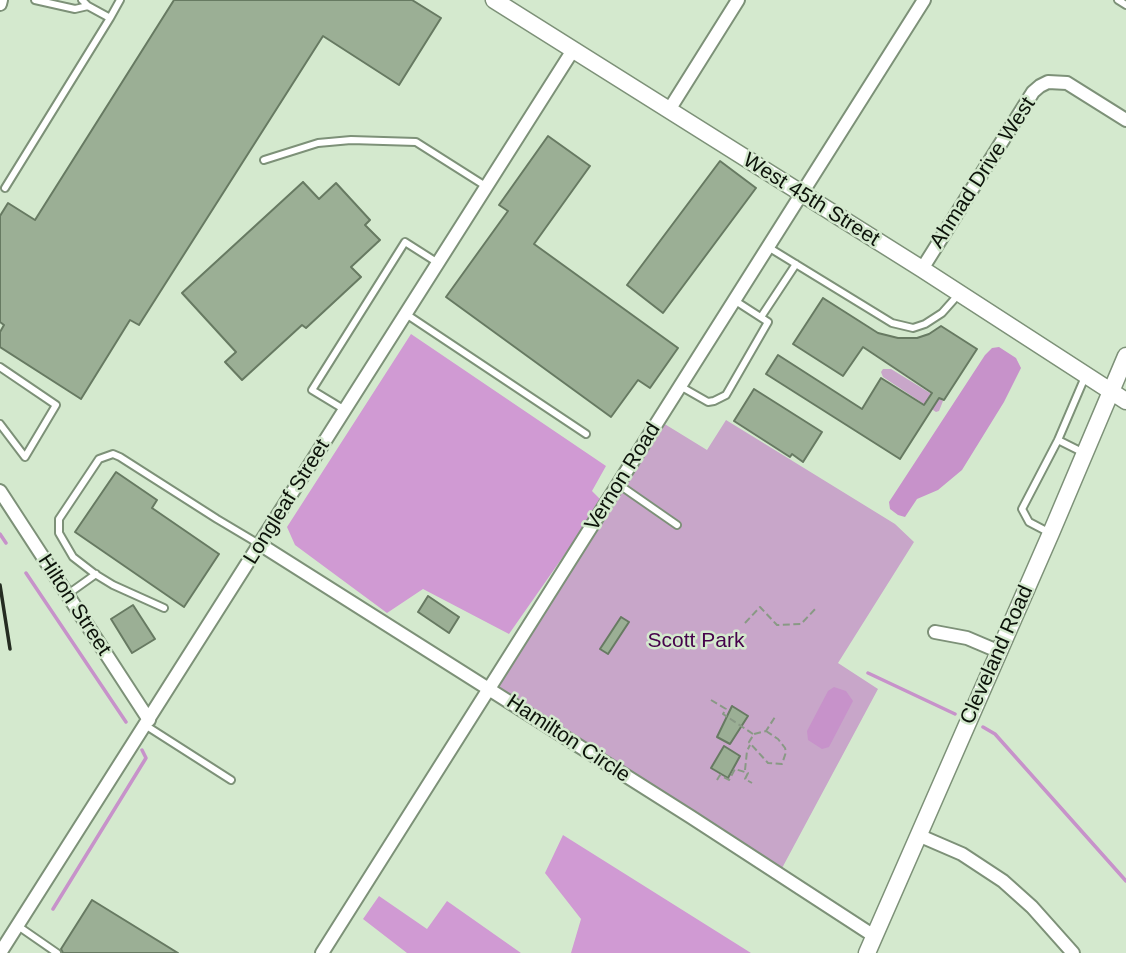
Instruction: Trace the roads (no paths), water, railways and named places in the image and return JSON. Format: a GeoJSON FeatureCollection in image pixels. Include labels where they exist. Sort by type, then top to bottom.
{"type":"FeatureCollection","features":[{"type":"Feature","properties":{"kind":"street","name":"West 45th Street"},"geometry":{"type":"LineString","coordinates":[[495,0],[960,293],[1126,401]]}},
{"type":"Feature","properties":{"kind":"street"},"geometry":{"type":"LineString","coordinates":[[669,110],[738,0]]}},
{"type":"Feature","properties":{"kind":"street","name":"Vernon Road"},"geometry":{"type":"LineString","coordinates":[[322,953],[924,0]]}},
{"type":"Feature","properties":{"kind":"street","name":"Longleaf Street"},"geometry":{"type":"LineString","coordinates":[[0,953],[573,50]]}},
{"type":"Feature","properties":{"kind":"street","name":"Ahmad Drive West"},"geometry":{"type":"LineString","coordinates":[[922,269],[1033,92],[1048,82],[1067,83],[1126,120]]}},
{"type":"Feature","properties":{"kind":"street","name":"Cleveland Road"},"geometry":{"type":"LineString","coordinates":[[867,953],[1126,356]]}},
{"type":"Feature","properties":{"kind":"street","name":"Hilton Street"},"geometry":{"type":"LineString","coordinates":[[0,491],[147,723]]}},
{"type":"Feature","properties":{"kind":"street","name":"Hamilton Circle"},"geometry":{"type":"LineString","coordinates":[[261,545],[874,936]]}},
{"type":"Feature","properties":{"kind":"street"},"geometry":{"type":"LineString","coordinates":[[934,632],[967,638],[999,652]]}},
{"type":"Feature","properties":{"kind":"street"},"geometry":{"type":"LineString","coordinates":[[918,835],[962,854],[1003,881],[1032,907],[1066,950]]}},
{"type":"Feature","properties":{"kind":"lane"},"geometry":{"type":"LineString","coordinates":[[34,0],[75,9],[88,6]]}},
{"type":"Feature","properties":{"kind":"lane"},"geometry":{"type":"LineString","coordinates":[[82,0],[110,18]]}},
{"type":"Feature","properties":{"kind":"lane"},"geometry":{"type":"LineString","coordinates":[[5,188],[120,0]]}},
{"type":"Feature","properties":{"kind":"lane"},"geometry":{"type":"LineString","coordinates":[[1118,0],[1126,5]]}},
{"type":"Feature","properties":{"kind":"lane"},"geometry":{"type":"LineString","coordinates":[[264,160],[318,143],[351,140],[416,142],[487,187]]}},
{"type":"Feature","properties":{"kind":"lane"},"geometry":{"type":"LineString","coordinates":[[345,410],[312,390],[405,242],[438,263]]}},
{"type":"Feature","properties":{"kind":"lane"},"geometry":{"type":"LineString","coordinates":[[768,247],[892,323],[913,328],[925,324],[942,313],[960,293]]}},
{"type":"Feature","properties":{"kind":"lane"},"geometry":{"type":"LineString","coordinates":[[761,317],[796,264]]}},
{"type":"Feature","properties":{"kind":"lane"},"geometry":{"type":"LineString","coordinates":[[680,386],[708,402],[726,395],[768,322],[734,300]]}},
{"type":"Feature","properties":{"kind":"lane"},"geometry":{"type":"LineString","coordinates":[[406,314],[586,434]]}},
{"type":"Feature","properties":{"kind":"lane"},"geometry":{"type":"LineString","coordinates":[[0,367],[56,405],[25,457],[0,424]]}},
{"type":"Feature","properties":{"kind":"lane"},"geometry":{"type":"LineString","coordinates":[[1051,533],[1029,522],[1022,509],[1058,440],[1086,375]]}},
{"type":"Feature","properties":{"kind":"lane"},"geometry":{"type":"LineString","coordinates":[[1058,440],[1085,454]]}},
{"type":"Feature","properties":{"kind":"lane"},"geometry":{"type":"LineString","coordinates":[[164,608],[113,585],[96,574],[73,557],[59,533],[59,519],[90,469],[99,460],[113,454],[261,545]]}},
{"type":"Feature","properties":{"kind":"lane"},"geometry":{"type":"LineString","coordinates":[[618,484],[677,525]]}},
{"type":"Feature","properties":{"kind":"lane"},"geometry":{"type":"LineString","coordinates":[[66,595],[96,574]]}},
{"type":"Feature","properties":{"kind":"lane"},"geometry":{"type":"LineString","coordinates":[[147,723],[231,780]]}},
{"type":"Feature","properties":{"kind":"lane"},"geometry":{"type":"LineString","coordinates":[[18,926],[57,953]]}},
{"type":"Feature","properties":{"kind":"waterway"},"geometry":{"type":"LineString","coordinates":[[0,534],[6,543]]}},
{"type":"Feature","properties":{"kind":"waterway"},"geometry":{"type":"LineString","coordinates":[[26,573],[126,722]]}},
{"type":"Feature","properties":{"kind":"waterway"},"geometry":{"type":"LineString","coordinates":[[868,673],[955,714]]}},
{"type":"Feature","properties":{"kind":"waterway"},"geometry":{"type":"LineString","coordinates":[[983,727],[995,734],[1126,881]]}},
{"type":"Feature","properties":{"kind":"waterway"},"geometry":{"type":"LineString","coordinates":[[53,909],[146,758],[142,750]]}},
{"type":"Feature","properties":{"kind":"railway"},"geometry":{"type":"LineString","coordinates":[[0,585],[10,649]]}},
{"type":"Feature","properties":{"kind":"park label","name":"Scott Park"},"geometry":{"type":"Point","coordinates":[696,641]}}]}
